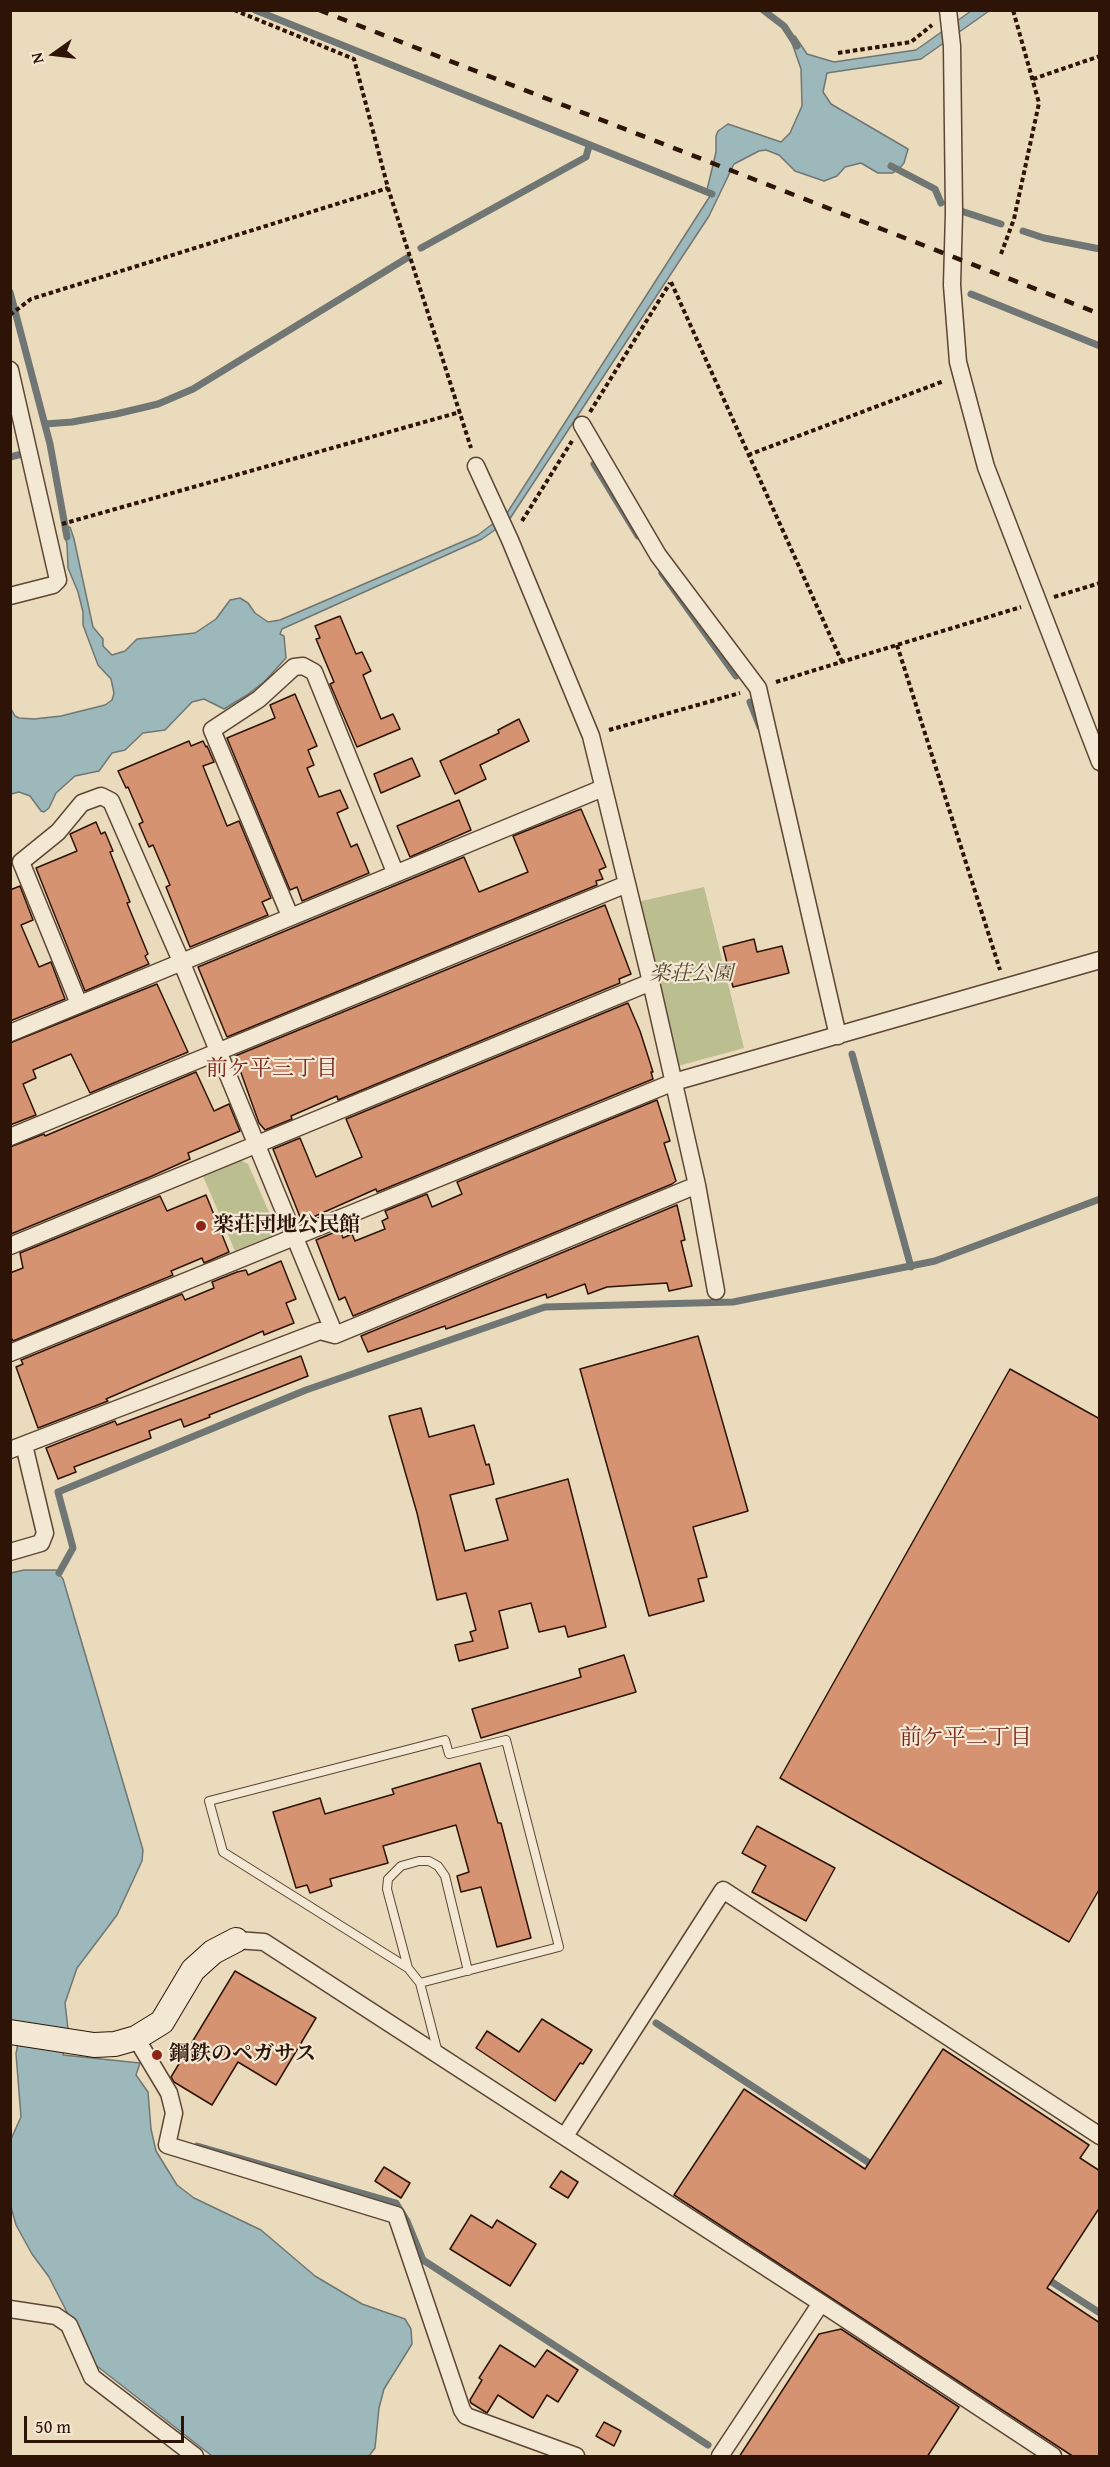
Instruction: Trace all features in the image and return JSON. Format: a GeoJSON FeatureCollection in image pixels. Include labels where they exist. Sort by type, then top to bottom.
{"type":"FeatureCollection","features":[{"type":"Feature","properties":{"kind":"street"},"geometry":{"type":"LineString","coordinates":[[949,14],[952,46],[954,213],[952,285],[958,362],[986,467],[1100,762]]}},
{"type":"Feature","properties":{"kind":"street"},"geometry":{"type":"LineString","coordinates":[[10,370],[58,580],[53,585],[10,596]]}},
{"type":"Feature","properties":{"kind":"street"},"geometry":{"type":"LineString","coordinates":[[582,425],[658,555],[758,688],[838,1036]]}},
{"type":"Feature","properties":{"kind":"street"},"geometry":{"type":"LineString","coordinates":[[476,466],[591,736],[651,982],[697,1185],[716,1291]]}},
{"type":"Feature","properties":{"kind":"street"},"geometry":{"type":"LineString","coordinates":[[290,916],[212,730],[259,699],[294,667],[303,666],[314,672],[395,872]]}},
{"type":"Feature","properties":{"kind":"street"},"geometry":{"type":"LineString","coordinates":[[10,1033],[603,788]]}},
{"type":"Feature","properties":{"kind":"street"},"geometry":{"type":"LineString","coordinates":[[79,1004],[21,862],[58,832],[82,803],[101,796],[111,801],[181,962],[335,1335]]}},
{"type":"Feature","properties":{"kind":"street"},"geometry":{"type":"LineString","coordinates":[[10,1137],[627,884]]}},
{"type":"Feature","properties":{"kind":"street"},"geometry":{"type":"LineString","coordinates":[[10,1353],[674,1083],[1100,960]]}},
{"type":"Feature","properties":{"kind":"street"},"geometry":{"type":"LineString","coordinates":[[10,1246],[651,982]]}},
{"type":"Feature","properties":{"kind":"street"},"geometry":{"type":"LineString","coordinates":[[10,1552],[41,1543],[45,1533],[17,1448],[320,1331],[335,1335],[697,1185]]}},
{"type":"Feature","properties":{"kind":"street"},"geometry":{"type":"LineString","coordinates":[[565,2136],[723,1890],[1100,2136]]}},
{"type":"Feature","properties":{"kind":"street"},"geometry":{"type":"LineString","coordinates":[[12,2033],[94,2045],[115,2044],[136,2038],[162,2022],[193,1970],[213,1952],[236,1940],[264,1942],[821,2303],[1053,2457]]}},
{"type":"Feature","properties":{"kind":"street"},"geometry":{"type":"LineString","coordinates":[[136,2038],[169,2092],[174,2113],[167,2145],[396,2215],[462,2410],[466,2416],[576,2457]]}},
{"type":"Feature","properties":{"kind":"street"},"geometry":{"type":"LineString","coordinates":[[720,2457],[821,2303]]}},
{"type":"Feature","properties":{"kind":"street"},"geometry":{"type":"LineString","coordinates":[[10,2309],[56,2316],[69,2325],[92,2377],[195,2457]]}},
{"type":"Feature","properties":{"kind":"lane"},"geometry":{"type":"LineString","coordinates":[[420,1983],[560,1947],[506,1740],[449,1754],[445,1740],[209,1801],[222,1852],[408,1968],[420,1983],[438,2054]]}},
{"type":"Feature","properties":{"kind":"lane"},"geometry":{"type":"LineString","coordinates":[[408,1968],[387,1889],[388,1879],[401,1866],[419,1860],[429,1861],[438,1866],[444,1876],[468,1971]]}},
{"type":"Feature","properties":{"kind":"path"},"geometry":{"type":"LineString","coordinates":[[234,10],[354,59],[388,188],[476,466]]}},
{"type":"Feature","properties":{"kind":"path"},"geometry":{"type":"LineString","coordinates":[[1001,254],[1014,219],[1039,103],[1013,10]]}},
{"type":"Feature","properties":{"kind":"path"},"geometry":{"type":"LineString","coordinates":[[838,53],[911,42],[949,14]]}},
{"type":"Feature","properties":{"kind":"path"},"geometry":{"type":"LineString","coordinates":[[1033,79],[1100,56]]}},
{"type":"Feature","properties":{"kind":"path"},"geometry":{"type":"LineString","coordinates":[[10,315],[32,299],[388,188]]}},
{"type":"Feature","properties":{"kind":"path"},"geometry":{"type":"LineString","coordinates":[[671,282],[842,662]]}},
{"type":"Feature","properties":{"kind":"path"},"geometry":{"type":"LineString","coordinates":[[748,455],[896,397],[961,375]]}},
{"type":"Feature","properties":{"kind":"path"},"geometry":{"type":"LineString","coordinates":[[70,522],[460,412]]}},
{"type":"Feature","properties":{"kind":"path"},"geometry":{"type":"LineString","coordinates":[[591,736],[758,688],[1100,583]]}},
{"type":"Feature","properties":{"kind":"path"},"geometry":{"type":"LineString","coordinates":[[897,645],[1005,987]]}},
{"type":"Feature","properties":{"kind":"green space","name":"楽荘公園"},"geometry":{"type":"Polygon","coordinates":[[[704,887],[744,1048],[678,1066],[637,902],[704,887]]]}},
{"type":"Feature","properties":{"kind":"green space"},"geometry":{"type":"Polygon","coordinates":[[[240,1160],[248,1164],[276,1228],[274,1235],[235,1251],[203,1176],[240,1160]]]}},
{"type":"Feature","properties":{"kind":"water"},"geometry":{"type":"Polygon","coordinates":[[[971,11],[989,11],[921,59],[827,73],[823,92],[831,104],[908,149],[904,163],[898,170],[892,173],[878,173],[861,163],[845,167],[837,176],[824,181],[795,171],[779,155],[766,150],[759,151],[734,164],[709,216],[509,520],[482,539],[282,629],[280,634],[284,636],[286,658],[264,682],[224,709],[204,699],[192,702],[165,730],[143,733],[125,750],[112,753],[99,771],[75,776],[56,793],[49,808],[44,812],[30,796],[19,792],[11,794],[10,707],[15,716],[19,718],[61,716],[105,705],[112,700],[114,693],[111,679],[98,665],[83,625],[83,612],[78,592],[68,568],[67,544],[63,529],[70,527],[74,539],[93,627],[103,639],[103,646],[112,655],[125,651],[137,639],[195,633],[216,619],[230,600],[240,598],[268,622],[280,620],[478,535],[507,513],[710,196],[706,194],[716,152],[718,131],[728,124],[781,142],[790,133],[802,106],[801,69],[791,40],[795,36],[807,54],[834,62],[916,50],[971,11]]]}},
{"type":"Feature","properties":{"kind":"water"},"geometry":{"type":"Polygon","coordinates":[[[24,1570],[56,1570],[63,1579],[143,1850],[142,1861],[117,1915],[77,1968],[65,2003],[68,2029],[63,2055],[140,2063],[136,2075],[148,2092],[151,2129],[156,2151],[177,2185],[194,2198],[261,2230],[315,2276],[362,2304],[405,2319],[411,2329],[412,2344],[384,2389],[379,2408],[375,2448],[369,2456],[212,2456],[93,2363],[49,2277],[32,2254],[16,2225],[11,2207],[11,2139],[21,2117],[16,2054],[21,2024],[11,2023],[11,1573],[24,1570]]]}},
{"type":"Feature","properties":{"kind":"building"},"geometry":{"type":"Polygon","coordinates":[[[340,616],[356,654],[362,652],[371,671],[363,675],[381,719],[393,714],[400,729],[357,747],[330,684],[334,682],[316,639],[320,638],[315,626],[340,616]]]}},
{"type":"Feature","properties":{"kind":"building"},"geometry":{"type":"Polygon","coordinates":[[[295,694],[317,746],[308,750],[314,765],[307,768],[319,797],[340,790],[348,808],[337,813],[351,847],[357,844],[369,873],[302,901],[297,887],[290,890],[227,738],[275,718],[270,705],[295,694]]]}},
{"type":"Feature","properties":{"kind":"building"},"geometry":{"type":"Polygon","coordinates":[[[519,719],[529,741],[480,765],[486,779],[455,794],[440,761],[499,733],[498,730],[519,719]]]}},
{"type":"Feature","properties":{"kind":"building"},"geometry":{"type":"Polygon","coordinates":[[[189,741],[191,746],[203,741],[207,746],[214,762],[203,766],[227,826],[239,821],[271,898],[262,902],[268,915],[190,947],[166,887],[170,885],[153,845],[149,847],[139,824],[143,822],[128,787],[126,788],[118,771],[189,741]]]}},
{"type":"Feature","properties":{"kind":"building"},"geometry":{"type":"Polygon","coordinates":[[[412,758],[420,776],[381,793],[374,774],[412,758]]]}},
{"type":"Feature","properties":{"kind":"building"},"geometry":{"type":"Polygon","coordinates":[[[459,800],[471,830],[410,857],[397,826],[459,800]]]}},
{"type":"Feature","properties":{"kind":"building"},"geometry":{"type":"Polygon","coordinates":[[[581,809],[606,867],[599,870],[603,879],[596,881],[597,885],[227,1037],[198,967],[464,857],[479,892],[528,872],[513,836],[581,809]]]}},
{"type":"Feature","properties":{"kind":"building"},"geometry":{"type":"Polygon","coordinates":[[[96,822],[101,834],[105,832],[113,851],[110,852],[130,902],[127,903],[148,954],[145,956],[149,964],[85,991],[36,868],[77,851],[70,834],[96,822]]]}},
{"type":"Feature","properties":{"kind":"building"},"geometry":{"type":"Polygon","coordinates":[[[20,886],[33,920],[21,925],[39,967],[51,962],[65,999],[10,1021],[10,890],[20,886]]]}},
{"type":"Feature","properties":{"kind":"building"},"geometry":{"type":"Polygon","coordinates":[[[605,905],[631,974],[619,979],[620,983],[338,1100],[337,1096],[265,1130],[259,1123],[235,1056],[605,905]]]}},
{"type":"Feature","properties":{"kind":"building"},"geometry":{"type":"Polygon","coordinates":[[[754,939],[757,952],[782,946],[789,973],[733,987],[723,947],[754,939]]]}},
{"type":"Feature","properties":{"kind":"building"},"geometry":{"type":"Polygon","coordinates":[[[157,984],[188,1052],[90,1093],[71,1054],[33,1070],[36,1078],[23,1084],[36,1115],[10,1125],[10,1043],[157,984]]]}},
{"type":"Feature","properties":{"kind":"building"},"geometry":{"type":"Polygon","coordinates":[[[628,1003],[640,1031],[653,1072],[651,1072],[653,1079],[377,1192],[376,1189],[302,1222],[273,1149],[300,1138],[316,1177],[362,1157],[346,1119],[628,1003]]]}},
{"type":"Feature","properties":{"kind":"building"},"geometry":{"type":"Polygon","coordinates":[[[196,1072],[214,1111],[229,1104],[240,1131],[188,1153],[190,1159],[11,1234],[10,1147],[44,1134],[45,1136],[196,1072]]]}},
{"type":"Feature","properties":{"kind":"building"},"geometry":{"type":"Polygon","coordinates":[[[657,1100],[670,1141],[664,1143],[676,1181],[672,1184],[353,1316],[345,1297],[339,1300],[316,1240],[340,1230],[343,1238],[352,1234],[355,1241],[385,1229],[382,1221],[388,1218],[385,1211],[427,1194],[432,1207],[462,1194],[457,1182],[657,1100]]]}},
{"type":"Feature","properties":{"kind":"building"},"geometry":{"type":"Polygon","coordinates":[[[206,1195],[229,1252],[204,1263],[202,1258],[171,1271],[173,1275],[13,1341],[10,1335],[10,1273],[23,1268],[20,1253],[160,1196],[167,1211],[206,1195]]]}},
{"type":"Feature","properties":{"kind":"building"},"geometry":{"type":"Polygon","coordinates":[[[677,1205],[685,1240],[681,1241],[692,1286],[669,1291],[667,1283],[607,1287],[588,1294],[585,1284],[547,1298],[546,1294],[446,1329],[445,1326],[368,1352],[361,1336],[677,1205]]]}},
{"type":"Feature","properties":{"kind":"building"},"geometry":{"type":"Polygon","coordinates":[[[281,1261],[296,1299],[286,1303],[294,1323],[264,1335],[263,1331],[106,1399],[108,1401],[38,1428],[16,1367],[23,1364],[21,1360],[182,1294],[185,1300],[214,1288],[212,1282],[237,1272],[246,1270],[248,1275],[281,1261]]]}},
{"type":"Feature","properties":{"kind":"building"},"geometry":{"type":"Polygon","coordinates":[[[698,1336],[748,1511],[693,1527],[707,1577],[698,1579],[704,1601],[649,1616],[580,1369],[698,1336]]]}},
{"type":"Feature","properties":{"kind":"building"},"geometry":{"type":"Polygon","coordinates":[[[301,1356],[308,1376],[184,1427],[181,1419],[149,1431],[151,1438],[74,1467],[76,1472],[58,1479],[46,1448],[115,1421],[117,1425],[301,1356]]]}},
{"type":"Feature","properties":{"kind":"building"},"geometry":{"type":"Polygon","coordinates":[[[1010,1369],[1100,1419],[1100,1888],[1069,1942],[780,1778],[1010,1369]]]}},
{"type":"Feature","properties":{"kind":"building"},"geometry":{"type":"Polygon","coordinates":[[[421,1408],[429,1437],[474,1425],[486,1465],[489,1464],[494,1484],[450,1495],[465,1551],[508,1540],[496,1499],[568,1479],[606,1627],[568,1637],[565,1626],[539,1632],[531,1603],[499,1611],[508,1648],[459,1661],[455,1645],[473,1641],[470,1632],[476,1630],[466,1593],[437,1600],[417,1513],[389,1416],[421,1408]]]}},
{"type":"Feature","properties":{"kind":"building"},"geometry":{"type":"Polygon","coordinates":[[[624,1655],[636,1692],[481,1738],[472,1709],[581,1677],[579,1669],[624,1655]]]}},
{"type":"Feature","properties":{"kind":"building"},"geometry":{"type":"Polygon","coordinates":[[[480,1763],[498,1823],[501,1823],[531,1938],[497,1947],[481,1887],[461,1892],[457,1876],[469,1872],[456,1825],[383,1846],[388,1863],[330,1879],[332,1886],[310,1893],[307,1885],[296,1888],[273,1812],[320,1798],[325,1814],[394,1794],[392,1789],[480,1763]]]}},
{"type":"Feature","properties":{"kind":"building"},"geometry":{"type":"Polygon","coordinates":[[[757,1826],[835,1868],[806,1921],[752,1892],[766,1866],[742,1853],[757,1826]]]}},
{"type":"Feature","properties":{"kind":"building"},"geometry":{"type":"Polygon","coordinates":[[[235,1971],[316,2018],[276,2085],[238,2062],[212,2105],[174,2082],[171,2077],[235,1971]]]}},
{"type":"Feature","properties":{"kind":"building"},"geometry":{"type":"Polygon","coordinates":[[[542,2019],[592,2050],[583,2064],[580,2063],[555,2101],[476,2048],[487,2031],[519,2052],[542,2019]]]}},
{"type":"Feature","properties":{"kind":"building"},"geometry":{"type":"Polygon","coordinates":[[[943,2049],[1089,2145],[1080,2158],[1100,2171],[1100,2207],[1047,2288],[1100,2323],[1100,2457],[1074,2457],[674,2195],[744,2089],[865,2169],[943,2049]]]}},
{"type":"Feature","properties":{"kind":"building"},"geometry":{"type":"Polygon","coordinates":[[[384,2167],[410,2183],[401,2198],[375,2181],[384,2167]]]}},
{"type":"Feature","properties":{"kind":"building"},"geometry":{"type":"Polygon","coordinates":[[[561,2171],[578,2182],[568,2198],[550,2187],[561,2171]]]}},
{"type":"Feature","properties":{"kind":"building"},"geometry":{"type":"Polygon","coordinates":[[[471,2215],[492,2228],[497,2220],[536,2244],[510,2286],[450,2249],[471,2215]]]}},
{"type":"Feature","properties":{"kind":"building"},"geometry":{"type":"Polygon","coordinates":[[[841,2329],[959,2407],[927,2457],[739,2457],[819,2334],[841,2329]]]}},
{"type":"Feature","properties":{"kind":"building"},"geometry":{"type":"Polygon","coordinates":[[[500,2345],[535,2367],[547,2350],[578,2370],[558,2402],[547,2395],[533,2418],[498,2395],[487,2413],[470,2400],[482,2380],[479,2378],[500,2345]]]}},
{"type":"Feature","properties":{"kind":"building"},"geometry":{"type":"Polygon","coordinates":[[[604,2422],[621,2431],[614,2446],[596,2436],[604,2422]]]}},
{"type":"Feature","properties":{"kind":"waterway"},"geometry":{"type":"LineString","coordinates":[[255,10],[712,194]]}},
{"type":"Feature","properties":{"kind":"waterway"},"geometry":{"type":"LineString","coordinates":[[763,10],[784,26],[797,46]]}},
{"type":"Feature","properties":{"kind":"waterway"},"geometry":{"type":"LineString","coordinates":[[421,248],[586,157],[589,146]]}},
{"type":"Feature","properties":{"kind":"waterway"},"geometry":{"type":"LineString","coordinates":[[891,166],[935,189],[941,203]]}},
{"type":"Feature","properties":{"kind":"waterway"},"geometry":{"type":"LineString","coordinates":[[961,211],[1001,224]]}},
{"type":"Feature","properties":{"kind":"waterway"},"geometry":{"type":"LineString","coordinates":[[1023,231],[1044,238],[1100,249]]}},
{"type":"Feature","properties":{"kind":"waterway"},"geometry":{"type":"LineString","coordinates":[[45,424],[116,414],[158,404],[193,389],[407,258]]}},
{"type":"Feature","properties":{"kind":"waterway"},"geometry":{"type":"LineString","coordinates":[[10,292],[50,444],[67,537]]}},
{"type":"Feature","properties":{"kind":"waterway"},"geometry":{"type":"LineString","coordinates":[[971,294],[1100,346]]}},
{"type":"Feature","properties":{"kind":"waterway"},"geometry":{"type":"LineString","coordinates":[[10,457],[22,454]]}},
{"type":"Feature","properties":{"kind":"waterway"},"geometry":{"type":"LineString","coordinates":[[594,464],[638,536]]}},
{"type":"Feature","properties":{"kind":"waterway"},"geometry":{"type":"LineString","coordinates":[[662,573],[736,676]]}},
{"type":"Feature","properties":{"kind":"waterway"},"geometry":{"type":"LineString","coordinates":[[750,702],[760,727]]}},
{"type":"Feature","properties":{"kind":"waterway"},"geometry":{"type":"LineString","coordinates":[[852,1054],[911,1267]]}},
{"type":"Feature","properties":{"kind":"waterway"},"geometry":{"type":"LineString","coordinates":[[59,1573],[73,1548],[58,1492],[306,1390],[545,1307],[733,1302],[935,1261],[1100,1199]]}},
{"type":"Feature","properties":{"kind":"waterway"},"geometry":{"type":"LineString","coordinates":[[656,2023],[877,2168]]}},
{"type":"Feature","properties":{"kind":"waterway"},"geometry":{"type":"LineString","coordinates":[[197,2146],[396,2203],[407,2221],[423,2260],[708,2445]]}},
{"type":"Feature","properties":{"kind":"waterway"},"geometry":{"type":"LineString","coordinates":[[1044,2277],[1100,2313]]}},
{"type":"Feature","properties":{"kind":"railway"},"geometry":{"type":"LineString","coordinates":[[319,10],[1100,314]]}},
{"type":"Feature","properties":{"kind":"place","name":"楽荘団地公民館"},"geometry":{"type":"Point","coordinates":[201,1226]}},
{"type":"Feature","properties":{"kind":"place","name":"鋼鉄のペガサス"},"geometry":{"type":"Point","coordinates":[157,2055]}},
{"type":"Feature","properties":{"kind":"district","name":"前ケ平三丁目"},"geometry":{"type":"Point","coordinates":[272,1069]}},
{"type":"Feature","properties":{"kind":"district","name":"前ケ平二丁目"},"geometry":{"type":"Point","coordinates":[966,1738]}}]}
